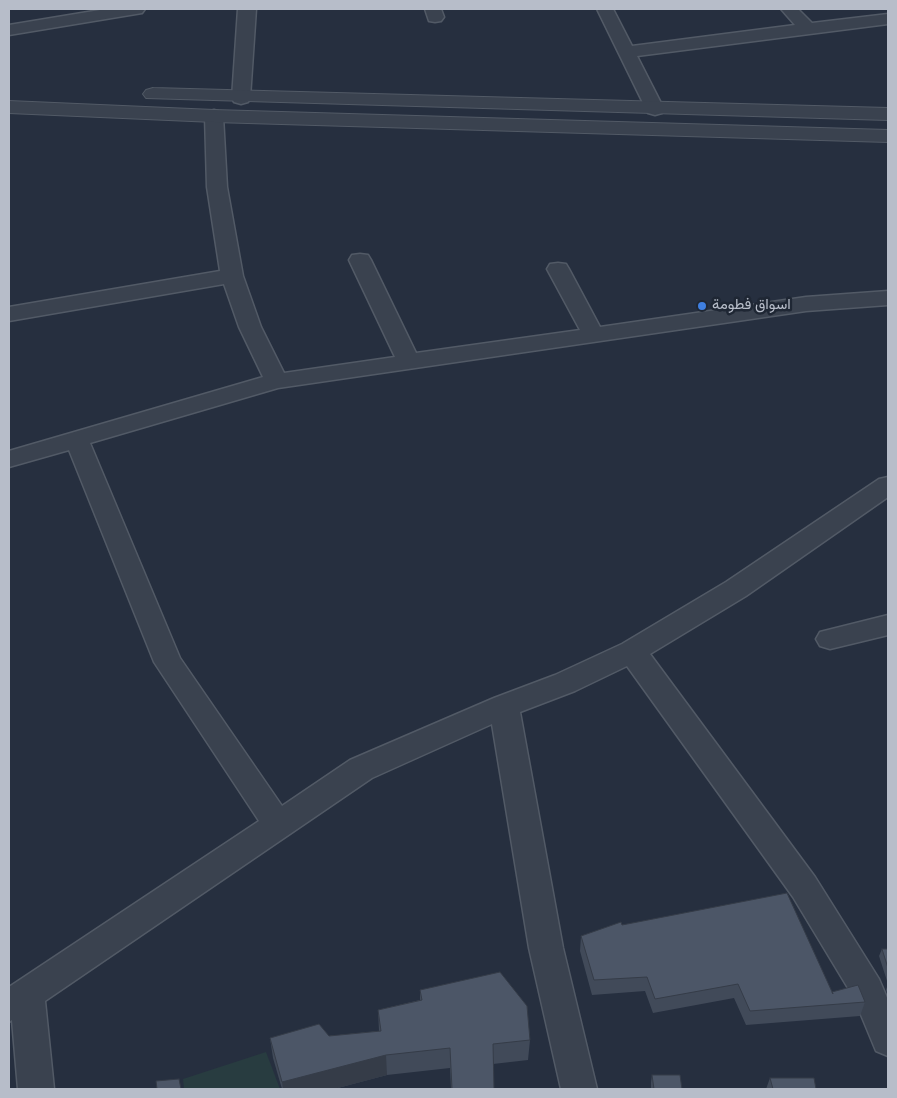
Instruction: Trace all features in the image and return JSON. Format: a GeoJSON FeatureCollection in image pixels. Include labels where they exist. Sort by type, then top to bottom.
{"type":"FeatureCollection","features":[{"type":"Feature","properties":{"kind":"street"},"geometry":{"type":"LineString","coordinates":[[9,30],[136,9]]}},
{"type":"Feature","properties":{"kind":"street"},"geometry":{"type":"LineString","coordinates":[[241,98],[247,9]]}},
{"type":"Feature","properties":{"kind":"street"},"geometry":{"type":"LineString","coordinates":[[605,9],[655,109]]}},
{"type":"Feature","properties":{"kind":"street"},"geometry":{"type":"LineString","coordinates":[[790,9],[808,29]]}},
{"type":"Feature","properties":{"kind":"street"},"geometry":{"type":"LineString","coordinates":[[626,52],[888,19]]}},
{"type":"Feature","properties":{"kind":"street"},"geometry":{"type":"LineString","coordinates":[[9,89],[86,92]]}},
{"type":"Feature","properties":{"kind":"street"},"geometry":{"type":"LineString","coordinates":[[134,94],[888,114]]}},
{"type":"Feature","properties":{"kind":"street"},"geometry":{"type":"LineString","coordinates":[[354,121],[356,101]]}},
{"type":"Feature","properties":{"kind":"street"},"geometry":{"type":"LineString","coordinates":[[9,107],[354,121],[888,136]]}},
{"type":"Feature","properties":{"kind":"street"},"geometry":{"type":"LineString","coordinates":[[214,116],[217,187],[232,276],[250,328],[276,382]]}},
{"type":"Feature","properties":{"kind":"street"},"geometry":{"type":"LineString","coordinates":[[360,260],[409,362]]}},
{"type":"Feature","properties":{"kind":"street"},"geometry":{"type":"LineString","coordinates":[[558,269],[593,334]]}},
{"type":"Feature","properties":{"kind":"street"},"geometry":{"type":"LineString","coordinates":[[9,314],[232,276]]}},
{"type":"Feature","properties":{"kind":"street"},"geometry":{"type":"LineString","coordinates":[[9,460],[76,438],[276,382],[806,304],[888,298]]}},
{"type":"Feature","properties":{"kind":"street"},"geometry":{"type":"LineString","coordinates":[[76,438],[168,662],[278,825]]}},
{"type":"Feature","properties":{"kind":"street"},"geometry":{"type":"LineString","coordinates":[[36,1089],[18,999],[361,770],[504,706],[565,683],[632,651],[736,588],[888,485]]}},
{"type":"Feature","properties":{"kind":"street"},"geometry":{"type":"LineString","coordinates":[[830,639],[888,625]]}},
{"type":"Feature","properties":{"kind":"street"},"geometry":{"type":"LineString","coordinates":[[632,651],[804,886],[867,990],[888,1040]]}},
{"type":"Feature","properties":{"kind":"street"},"geometry":{"type":"LineString","coordinates":[[504,706],[546,948],[579,1089]]}},
{"type":"Feature","properties":{"kind":"green space"},"geometry":{"type":"Polygon","coordinates":[[[266,1052],[280,1089],[184,1089],[183,1079],[266,1052]]]}},
{"type":"Feature","properties":{"kind":"building"},"geometry":{"type":"Polygon","coordinates":[[[787,893],[832,992],[858,985],[865,1002],[750,1011],[738,984],[655,999],[647,977],[594,980],[581,936],[621,922],[622,925],[787,893]]]}},
{"type":"Feature","properties":{"kind":"building"},"geometry":{"type":"Polygon","coordinates":[[[882,949],[888,949],[888,968],[882,949]]]}},
{"type":"Feature","properties":{"kind":"building"},"geometry":{"type":"Polygon","coordinates":[[[500,972],[527,1006],[530,1040],[493,1044],[494,1089],[452,1089],[450,1048],[386,1055],[282,1082],[270,1038],[319,1024],[329,1036],[381,1031],[378,1010],[422,1000],[420,990],[500,972]]]}},
{"type":"Feature","properties":{"kind":"building"},"geometry":{"type":"Polygon","coordinates":[[[652,1075],[680,1075],[682,1089],[654,1089],[652,1075]]]}},
{"type":"Feature","properties":{"kind":"building"},"geometry":{"type":"Polygon","coordinates":[[[770,1078],[814,1078],[816,1089],[773,1089],[770,1078]]]}},
{"type":"Feature","properties":{"kind":"building"},"geometry":{"type":"Polygon","coordinates":[[[179,1079],[181,1089],[157,1089],[156,1081],[179,1079]]]}},
{"type":"Feature","properties":{"kind":"place","name":"اسواق فطومة"},"geometry":{"type":"Point","coordinates":[702,306]}}]}
